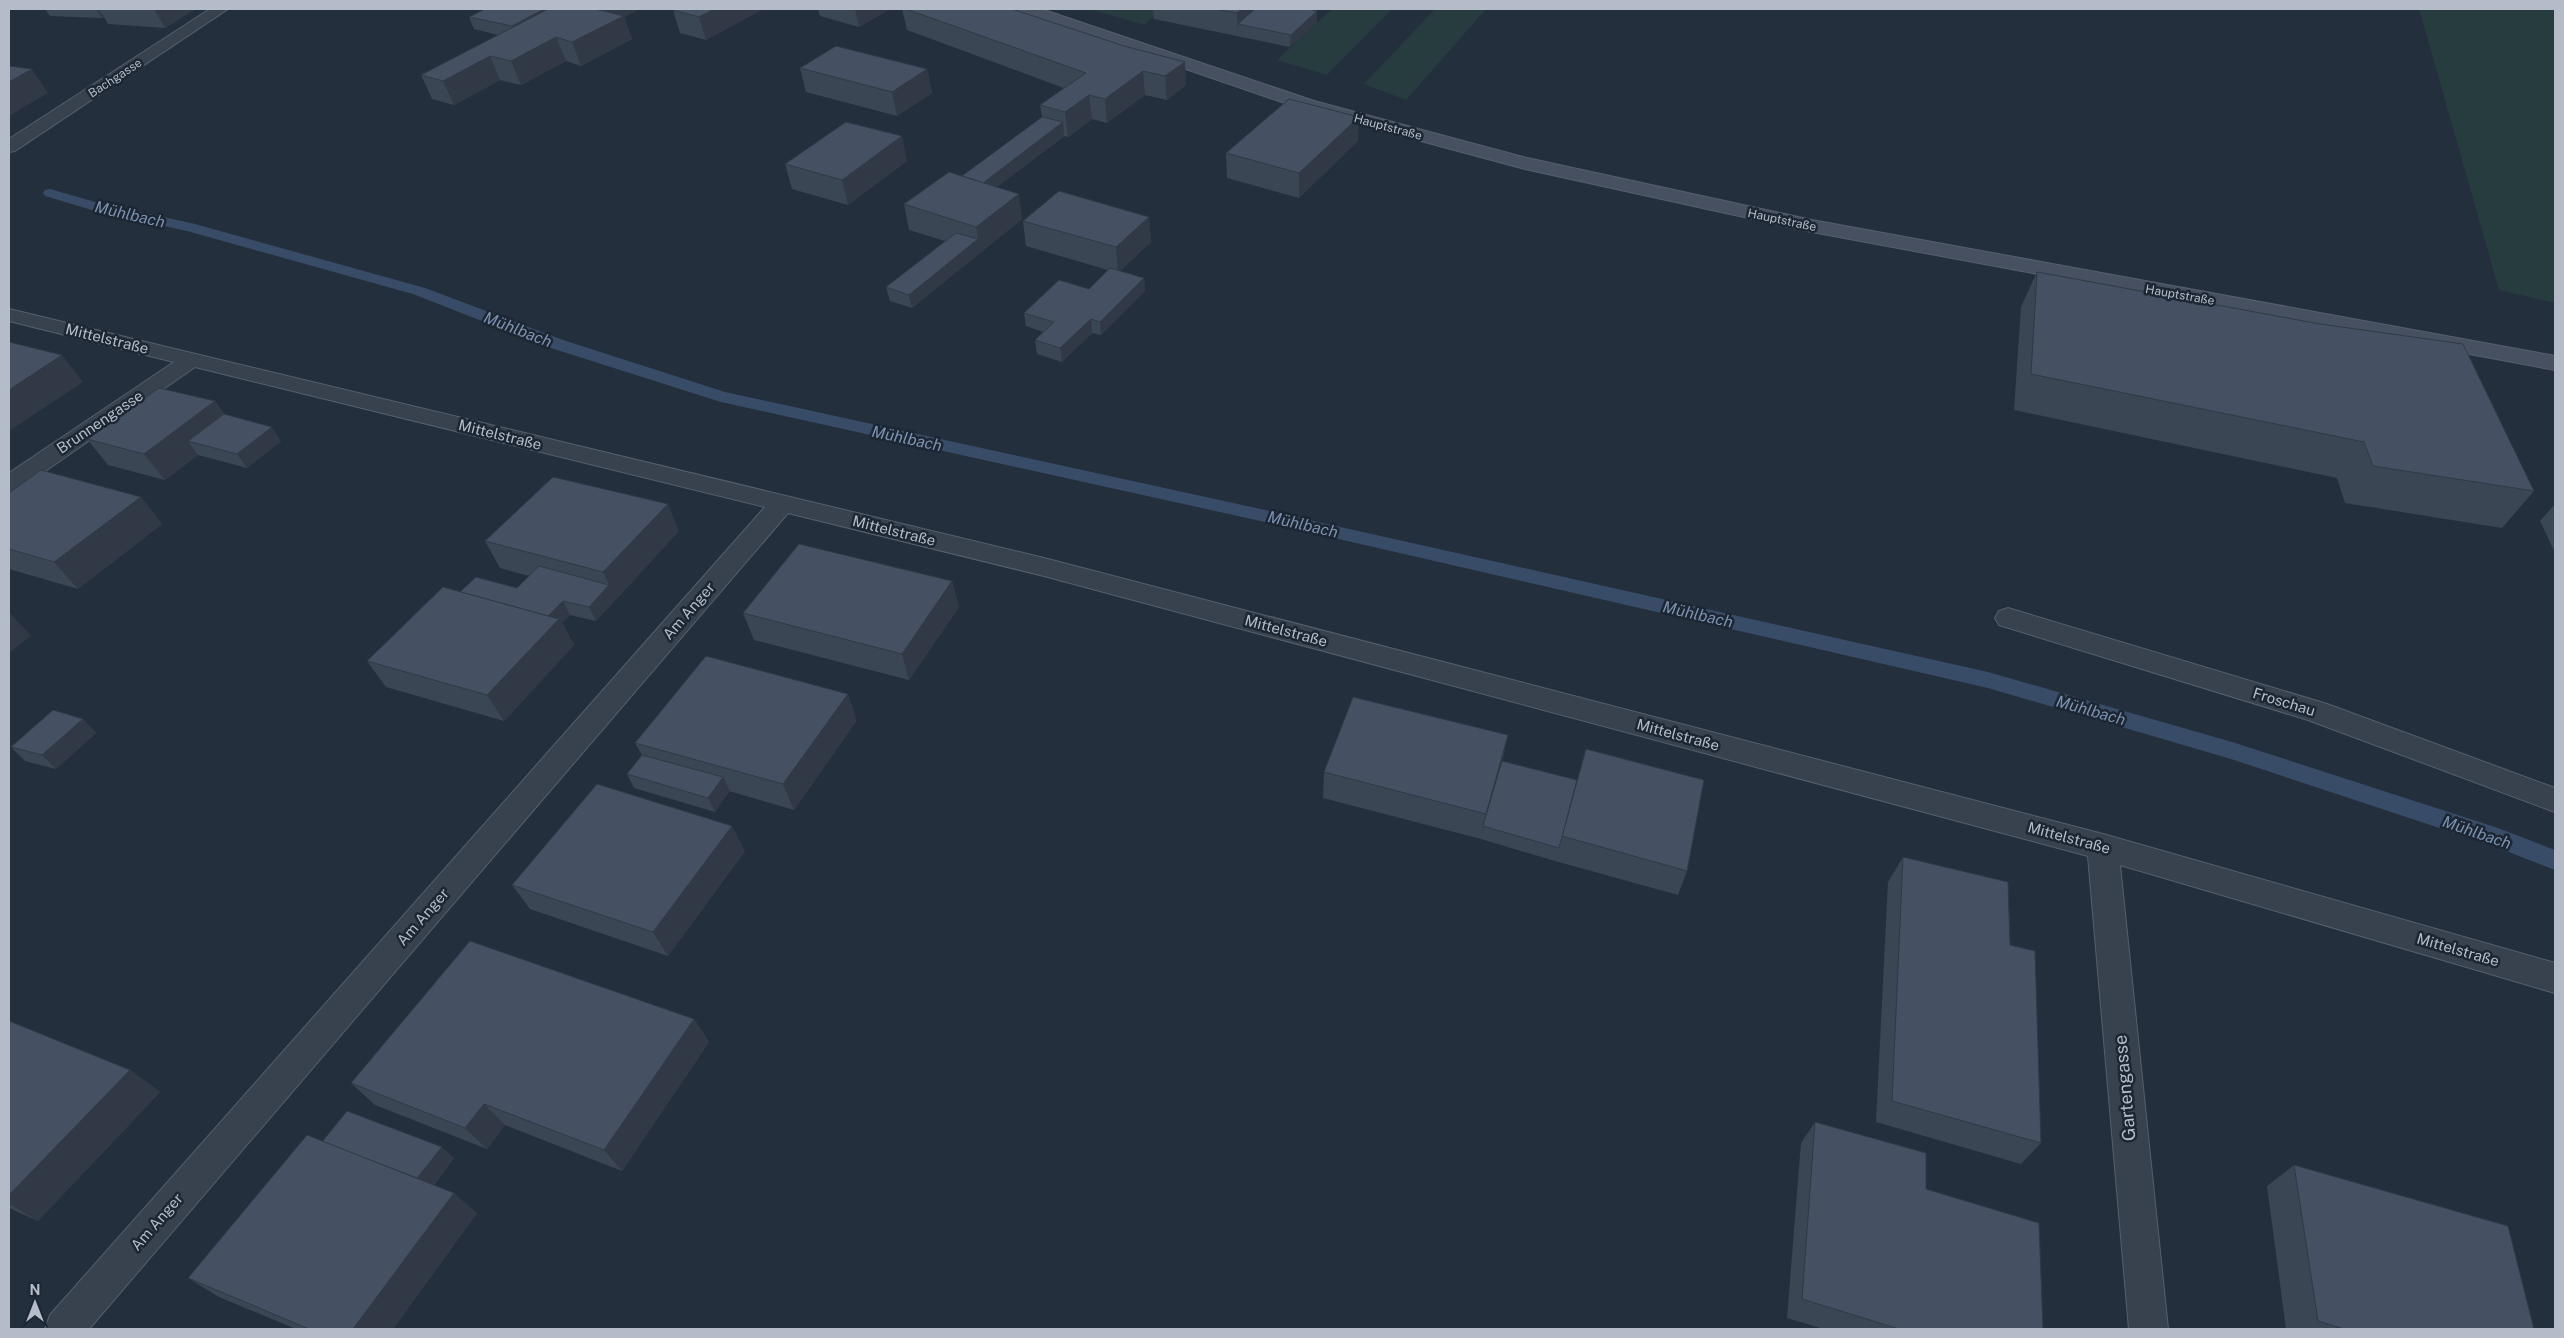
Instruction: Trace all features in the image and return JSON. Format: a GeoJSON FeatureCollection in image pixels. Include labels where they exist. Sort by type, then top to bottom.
{"type":"FeatureCollection","features":[{"type":"Feature","properties":{"kind":"main road","name":"Hauptstraße"},"geometry":{"type":"LineString","coordinates":[[1026,9],[1308,105],[1525,164],[1812,226],[2555,363]]}},
{"type":"Feature","properties":{"kind":"street","name":"Bachgasse"},"geometry":{"type":"LineString","coordinates":[[9,147],[220,9]]}},
{"type":"Feature","properties":{"kind":"street","name":"Mittelstraße"},"geometry":{"type":"LineString","coordinates":[[9,315],[1063,572],[2103,847],[2555,978]]}},
{"type":"Feature","properties":{"kind":"street","name":"Brunnengasse"},"geometry":{"type":"LineString","coordinates":[[9,484],[191,360]]}},
{"type":"Feature","properties":{"kind":"street","name":"Am Anger"},"geometry":{"type":"LineString","coordinates":[[64,1329],[782,504]]}},
{"type":"Feature","properties":{"kind":"street","name":"Froschau"},"geometry":{"type":"LineString","coordinates":[[2008,618],[2317,712],[2555,800]]}},
{"type":"Feature","properties":{"kind":"street","name":"Gartengasse"},"geometry":{"type":"LineString","coordinates":[[2103,847],[2148,1329]]}},
{"type":"Feature","properties":{"kind":"green space"},"geometry":{"type":"Polygon","coordinates":[[[1090,9],[1163,9],[1144,25],[1090,9]]]}},
{"type":"Feature","properties":{"kind":"green space"},"geometry":{"type":"Polygon","coordinates":[[[1332,9],[1392,9],[1327,75],[1277,60],[1332,9]]]}},
{"type":"Feature","properties":{"kind":"green space"},"geometry":{"type":"Polygon","coordinates":[[[1435,9],[1486,9],[1406,100],[1364,84],[1435,9]]]}},
{"type":"Feature","properties":{"kind":"green space"},"geometry":{"type":"Polygon","coordinates":[[[2419,9],[2555,9],[2555,303],[2499,290],[2419,9]]]}},
{"type":"Feature","properties":{"kind":"building"},"geometry":{"type":"Polygon","coordinates":[[[485,9],[544,9],[512,26],[469,17],[485,9]]]}},
{"type":"Feature","properties":{"kind":"building"},"geometry":{"type":"Polygon","coordinates":[[[548,9],[595,9],[624,16],[572,42],[556,37],[511,61],[490,56],[443,81],[421,75],[548,9]]]}},
{"type":"Feature","properties":{"kind":"building"},"geometry":{"type":"Polygon","coordinates":[[[714,9],[699,17],[673,10],[714,9]]]}},
{"type":"Feature","properties":{"kind":"building"},"geometry":{"type":"Polygon","coordinates":[[[906,9],[1012,9],[1124,46],[1185,62],[1165,76],[1143,71],[1105,99],[1089,95],[1065,112],[1040,105],[1086,73],[906,9]]]}},
{"type":"Feature","properties":{"kind":"building"},"geometry":{"type":"Polygon","coordinates":[[[1215,9],[1242,9],[1237,13],[1215,9]]]}},
{"type":"Feature","properties":{"kind":"building"},"geometry":{"type":"Polygon","coordinates":[[[1255,9],[1309,9],[1317,11],[1291,35],[1238,24],[1255,9]]]}},
{"type":"Feature","properties":{"kind":"building"},"geometry":{"type":"Polygon","coordinates":[[[836,46],[927,69],[892,92],[800,68],[836,46]]]}},
{"type":"Feature","properties":{"kind":"building"},"geometry":{"type":"Polygon","coordinates":[[[9,66],[32,69],[9,82],[9,66]]]}},
{"type":"Feature","properties":{"kind":"building"},"geometry":{"type":"Polygon","coordinates":[[[1289,99],[1359,117],[1299,173],[1226,153],[1289,99]]]}},
{"type":"Feature","properties":{"kind":"building"},"geometry":{"type":"Polygon","coordinates":[[[1042,117],[1063,122],[983,183],[962,176],[1042,117]]]}},
{"type":"Feature","properties":{"kind":"building"},"geometry":{"type":"Polygon","coordinates":[[[846,122],[902,136],[842,180],[785,164],[846,122]]]}},
{"type":"Feature","properties":{"kind":"building"},"geometry":{"type":"Polygon","coordinates":[[[949,172],[1019,194],[976,227],[904,204],[949,172]]]}},
{"type":"Feature","properties":{"kind":"building"},"geometry":{"type":"Polygon","coordinates":[[[1059,191],[1149,217],[1116,247],[1023,221],[1059,191]]]}},
{"type":"Feature","properties":{"kind":"building"},"geometry":{"type":"Polygon","coordinates":[[[956,233],[978,239],[909,295],[886,287],[956,233]]]}},
{"type":"Feature","properties":{"kind":"building"},"geometry":{"type":"Polygon","coordinates":[[[1110,268],[1144,278],[1100,322],[1091,319],[1060,348],[1035,340],[1054,322],[1024,313],[1059,280],[1089,289],[1110,268]]]}},
{"type":"Feature","properties":{"kind":"building"},"geometry":{"type":"Polygon","coordinates":[[[2037,272],[2320,324],[2463,344],[2534,491],[2373,466],[2364,442],[2031,374],[2037,272]]]}},
{"type":"Feature","properties":{"kind":"building"},"geometry":{"type":"Polygon","coordinates":[[[9,342],[62,355],[9,390],[9,342]]]}},
{"type":"Feature","properties":{"kind":"building"},"geometry":{"type":"Polygon","coordinates":[[[159,388],[215,401],[144,454],[87,439],[159,388]]]}},
{"type":"Feature","properties":{"kind":"building"},"geometry":{"type":"Polygon","coordinates":[[[224,414],[272,427],[237,454],[188,441],[224,414]]]}},
{"type":"Feature","properties":{"kind":"building"},"geometry":{"type":"Polygon","coordinates":[[[41,470],[141,497],[54,562],[9,549],[9,493],[41,470]]]}},
{"type":"Feature","properties":{"kind":"building"},"geometry":{"type":"Polygon","coordinates":[[[553,477],[668,504],[603,572],[485,541],[553,477]]]}},
{"type":"Feature","properties":{"kind":"building"},"geometry":{"type":"Polygon","coordinates":[[[799,544],[952,581],[902,654],[743,613],[799,544]]]}},
{"type":"Feature","properties":{"kind":"building"},"geometry":{"type":"Polygon","coordinates":[[[539,566],[609,585],[589,607],[563,601],[548,616],[460,592],[476,577],[517,588],[539,566]]]}},
{"type":"Feature","properties":{"kind":"building"},"geometry":{"type":"Polygon","coordinates":[[[443,587],[559,619],[487,695],[367,661],[443,587]]]}},
{"type":"Feature","properties":{"kind":"building"},"geometry":{"type":"Polygon","coordinates":[[[706,656],[848,694],[783,784],[635,743],[706,656]]]}},
{"type":"Feature","properties":{"kind":"building"},"geometry":{"type":"Polygon","coordinates":[[[1353,697],[1508,735],[1486,814],[1324,772],[1353,697]]]}},
{"type":"Feature","properties":{"kind":"building"},"geometry":{"type":"Polygon","coordinates":[[[53,710],[83,719],[42,755],[11,747],[53,710]]]}},
{"type":"Feature","properties":{"kind":"building"},"geometry":{"type":"Polygon","coordinates":[[[1586,749],[1704,780],[1687,871],[1562,836],[1586,749]]]}},
{"type":"Feature","properties":{"kind":"building"},"geometry":{"type":"Polygon","coordinates":[[[642,755],[723,777],[708,798],[627,774],[642,755]]]}},
{"type":"Feature","properties":{"kind":"building"},"geometry":{"type":"Polygon","coordinates":[[[1502,761],[1577,780],[1559,848],[1483,826],[1502,761]]]}},
{"type":"Feature","properties":{"kind":"building"},"geometry":{"type":"Polygon","coordinates":[[[597,784],[732,826],[653,932],[512,885],[597,784]]]}},
{"type":"Feature","properties":{"kind":"building"},"geometry":{"type":"Polygon","coordinates":[[[1903,857],[2008,882],[2010,945],[2035,951],[2041,1143],[1892,1101],[1903,857]]]}},
{"type":"Feature","properties":{"kind":"building"},"geometry":{"type":"Polygon","coordinates":[[[470,941],[694,1019],[604,1150],[484,1104],[465,1128],[351,1083],[470,941]]]}},
{"type":"Feature","properties":{"kind":"building"},"geometry":{"type":"Polygon","coordinates":[[[9,1021],[130,1070],[9,1195],[9,1021]]]}},
{"type":"Feature","properties":{"kind":"building"},"geometry":{"type":"Polygon","coordinates":[[[347,1111],[442,1147],[417,1178],[322,1142],[347,1111]]]}},
{"type":"Feature","properties":{"kind":"building"},"geometry":{"type":"Polygon","coordinates":[[[1815,1122],[1926,1153],[1926,1189],[2039,1223],[2043,1329],[1899,1329],[1802,1299],[1815,1122]]]}},
{"type":"Feature","properties":{"kind":"building"},"geometry":{"type":"Polygon","coordinates":[[[307,1135],[454,1193],[353,1329],[309,1329],[188,1278],[307,1135]]]}},
{"type":"Feature","properties":{"kind":"building"},"geometry":{"type":"Polygon","coordinates":[[[2294,1165],[2508,1226],[2534,1329],[2344,1329],[2318,1321],[2294,1165]]]}},
{"type":"Feature","properties":{"kind":"waterway","name":"Mühlbach"},"geometry":{"type":"LineString","coordinates":[[50,193],[92,206],[190,227],[419,291],[557,344],[721,397],[1256,514],[1988,680],[2232,751],[2498,838],[2555,860]]}}]}
